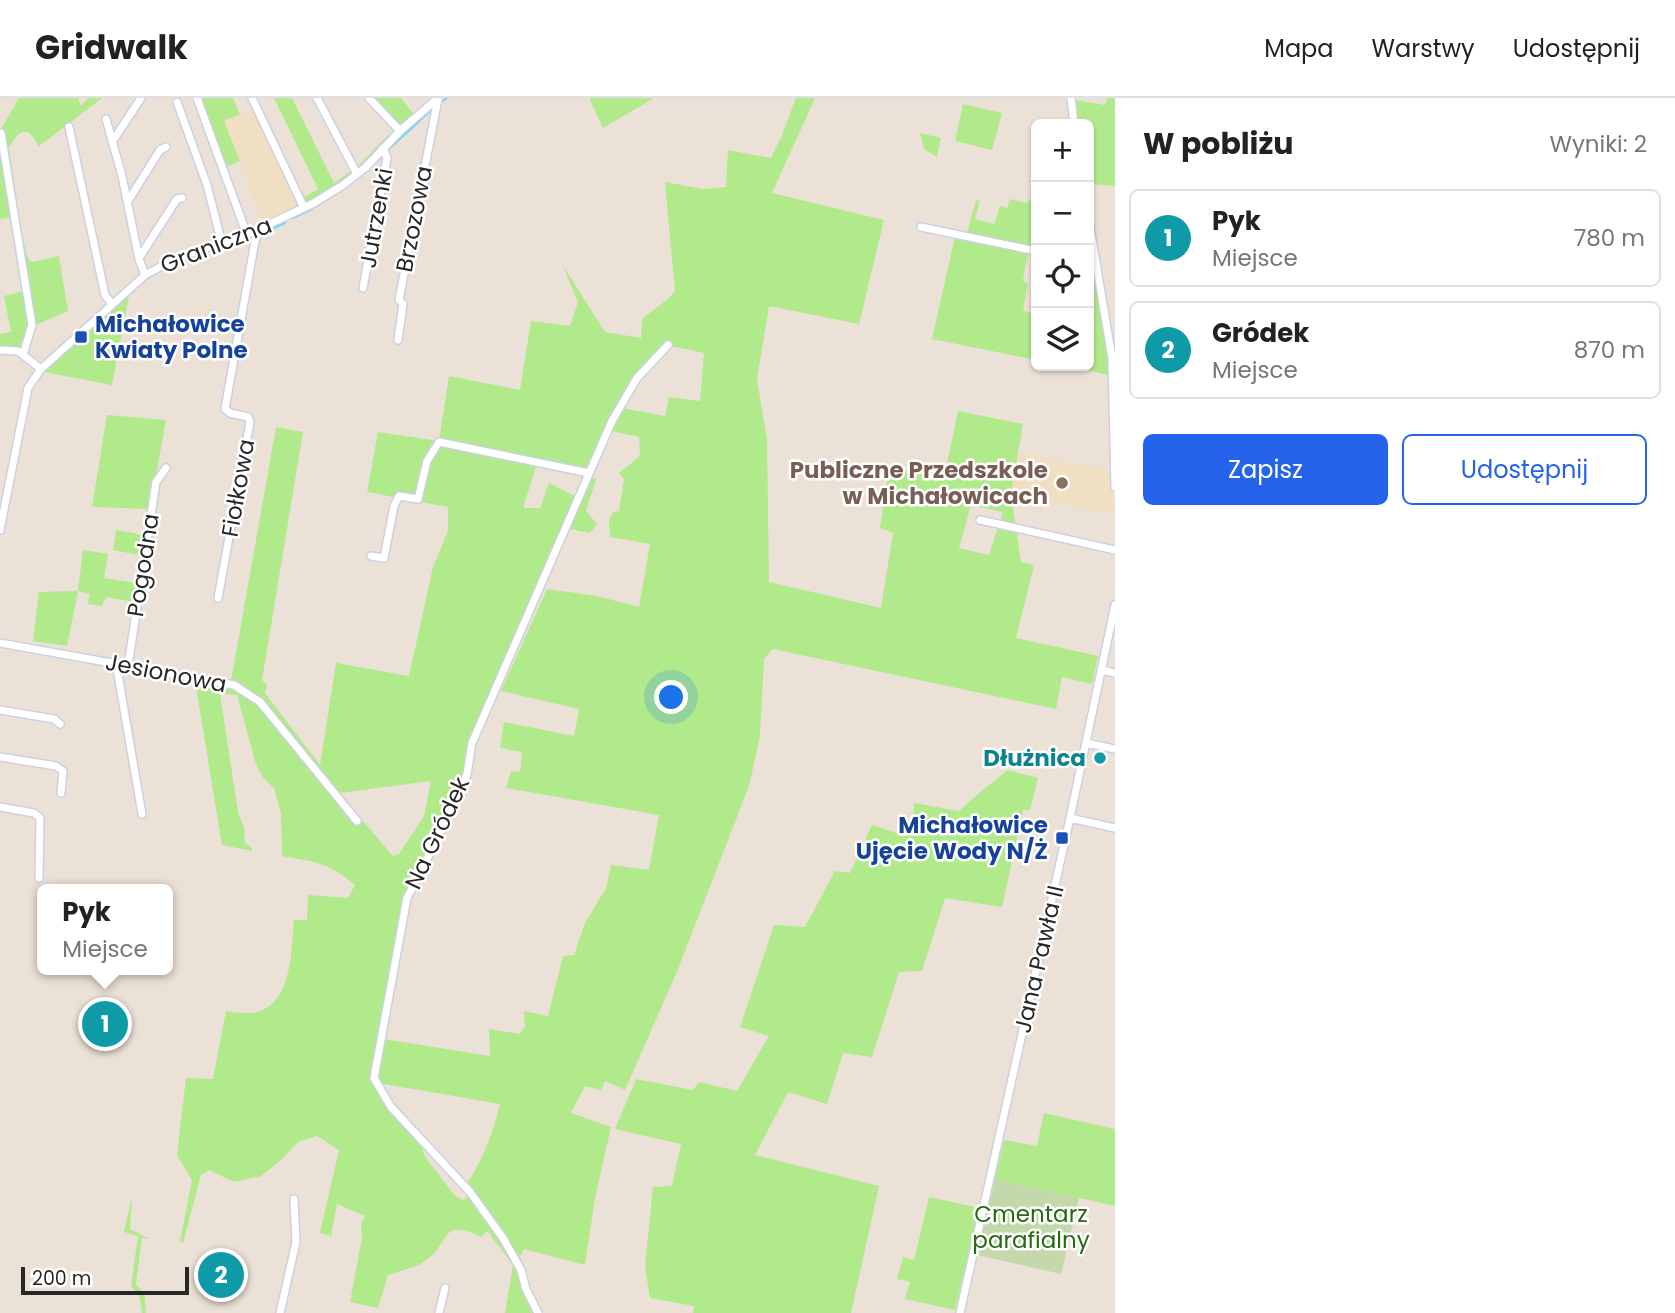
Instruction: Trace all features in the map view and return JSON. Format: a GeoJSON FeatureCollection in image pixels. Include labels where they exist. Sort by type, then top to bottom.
{"type":"FeatureCollection","features":[{"type":"Feature","properties":{"kind":"street"},"geometry":{"type":"LineString","coordinates":[[112,142],[141,98]]}},
{"type":"Feature","properties":{"kind":"street"},"geometry":{"type":"LineString","coordinates":[[197,98],[247,235]]}},
{"type":"Feature","properties":{"kind":"street"},"geometry":{"type":"LineString","coordinates":[[252,98],[304,208]]}},
{"type":"Feature","properties":{"kind":"street"},"geometry":{"type":"LineString","coordinates":[[317,98],[357,174]]}},
{"type":"Feature","properties":{"kind":"street"},"geometry":{"type":"LineString","coordinates":[[369,98],[400,131]]}},
{"type":"Feature","properties":{"kind":"street","name":"Graniczna"},"geometry":{"type":"LineString","coordinates":[[41,369],[145,275],[173,260],[247,235],[304,208],[343,185],[438,98]]}},
{"type":"Feature","properties":{"kind":"street","name":"Brzozowa"},"geometry":{"type":"LineString","coordinates":[[398,340],[403,304],[399,300],[438,98]]}},
{"type":"Feature","properties":{"kind":"street"},"geometry":{"type":"LineString","coordinates":[[1071,98],[1073,119]]}},
{"type":"Feature","properties":{"kind":"street"},"geometry":{"type":"LineString","coordinates":[[177,102],[207,185],[222,244]]}},
{"type":"Feature","properties":{"kind":"street"},"geometry":{"type":"LineString","coordinates":[[106,119],[145,275]]}},
{"type":"Feature","properties":{"kind":"street"},"geometry":{"type":"LineString","coordinates":[[69,127],[105,295],[112,304]]}},
{"type":"Feature","properties":{"kind":"street"},"geometry":{"type":"LineString","coordinates":[[1,133],[32,325],[23,355]]}},
{"type":"Feature","properties":{"kind":"street"},"geometry":{"type":"LineString","coordinates":[[127,202],[160,150],[166,147]]}},
{"type":"Feature","properties":{"kind":"street","name":"Jutrzenki"},"geometry":{"type":"LineString","coordinates":[[363,288],[387,158],[383,148]]}},
{"type":"Feature","properties":{"kind":"street"},"geometry":{"type":"LineString","coordinates":[[139,259],[177,199],[182,198]]}},
{"type":"Feature","properties":{"kind":"street"},"geometry":{"type":"LineString","coordinates":[[921,227],[1031,250]]}},
{"type":"Feature","properties":{"kind":"street","name":"Fiołkowa"},"geometry":{"type":"LineString","coordinates":[[218,598],[250,422],[248,417],[230,413],[225,409],[257,230]]}},
{"type":"Feature","properties":{"kind":"street"},"geometry":{"type":"LineString","coordinates":[[1094,268],[1112,358],[1115,485]]}},
{"type":"Feature","properties":{"kind":"street","name":"Na Gródek"},"geometry":{"type":"LineString","coordinates":[[538,1313],[526,1289],[521,1270],[503,1238],[470,1192],[391,1107],[374,1078],[407,898],[460,794],[467,774],[472,743],[589,473],[624,399],[637,378],[668,345]]}},
{"type":"Feature","properties":{"kind":"street"},"geometry":{"type":"LineString","coordinates":[[0,350],[18,351],[41,369],[26,395],[0,530]]}},
{"type":"Feature","properties":{"kind":"street"},"geometry":{"type":"LineString","coordinates":[[371,556],[384,558],[394,506],[399,496],[418,499],[427,461],[439,442],[589,473]]}},
{"type":"Feature","properties":{"kind":"street","name":"Pogodna"},"geometry":{"type":"LineString","coordinates":[[128,666],[156,482],[166,468]]}},
{"type":"Feature","properties":{"kind":"street"},"geometry":{"type":"LineString","coordinates":[[980,520],[1115,550]]}},
{"type":"Feature","properties":{"kind":"street","name":"Jana Pawła II"},"geometry":{"type":"LineString","coordinates":[[960,1313],[1115,605]]}},
{"type":"Feature","properties":{"kind":"street","name":"Jesionowa"},"geometry":{"type":"LineString","coordinates":[[0,643],[234,685],[260,702],[357,821]]}},
{"type":"Feature","properties":{"kind":"street"},"geometry":{"type":"LineString","coordinates":[[116,663],[142,814]]}},
{"type":"Feature","properties":{"kind":"street"},"geometry":{"type":"LineString","coordinates":[[1102,670],[1115,673]]}},
{"type":"Feature","properties":{"kind":"street"},"geometry":{"type":"LineString","coordinates":[[0,710],[54,719],[60,724]]}},
{"type":"Feature","properties":{"kind":"street"},"geometry":{"type":"LineString","coordinates":[[1086,743],[1115,749]]}},
{"type":"Feature","properties":{"kind":"street"},"geometry":{"type":"LineString","coordinates":[[0,757],[56,766],[63,771],[61,793]]}},
{"type":"Feature","properties":{"kind":"street"},"geometry":{"type":"LineString","coordinates":[[0,807],[34,813],[40,818],[39,878]]}},
{"type":"Feature","properties":{"kind":"street"},"geometry":{"type":"LineString","coordinates":[[1070,818],[1115,828]]}},
{"type":"Feature","properties":{"kind":"street"},"geometry":{"type":"LineString","coordinates":[[280,1313],[296,1242],[294,1199]]}},
{"type":"Feature","properties":{"kind":"street"},"geometry":{"type":"LineString","coordinates":[[439,1313],[445,1288]]}},
{"type":"Feature","properties":{"kind":"shaded area"},"geometry":{"type":"Polygon","coordinates":[[[254,109],[301,206],[263,223],[223,120],[254,109]]]}},
{"type":"Feature","properties":{"kind":"shaded area","name":"Publiczne Przedszkole w Michałowicach"},"geometry":{"type":"Polygon","coordinates":[[[1019,453],[1109,471],[1115,515],[1011,494],[1019,453]]]}},
{"type":"Feature","properties":{"kind":"green space"},"geometry":{"type":"Polygon","coordinates":[[[19,98],[78,98],[81,106],[88,98],[102,98],[38,147],[31,135],[24,132],[16,137],[9,148],[20,227],[28,259],[32,262],[59,256],[68,311],[34,326],[1,129],[19,98]]]}},
{"type":"Feature","properties":{"kind":"green space"},"geometry":{"type":"Polygon","coordinates":[[[199,98],[233,98],[240,114],[224,121],[240,161],[226,167],[199,98]]]}},
{"type":"Feature","properties":{"kind":"green space"},"geometry":{"type":"Polygon","coordinates":[[[274,98],[292,98],[334,183],[357,167],[395,130],[354,172],[301,206],[301,199],[318,189],[274,98]]]}},
{"type":"Feature","properties":{"kind":"green space"},"geometry":{"type":"Polygon","coordinates":[[[373,98],[401,98],[413,113],[399,126],[373,98]]]}},
{"type":"Feature","properties":{"kind":"green space"},"geometry":{"type":"Polygon","coordinates":[[[589,98],[654,98],[603,128],[589,98]]]}},
{"type":"Feature","properties":{"kind":"green space"},"geometry":{"type":"Polygon","coordinates":[[[796,98],[815,98],[772,193],[884,220],[859,324],[769,306],[757,379],[767,440],[769,582],[881,608],[893,533],[880,528],[889,467],[944,478],[958,411],[1023,424],[1011,494],[1021,562],[1034,565],[1016,638],[1098,656],[1092,684],[1062,677],[1056,709],[773,649],[764,659],[760,736],[749,786],[676,974],[625,1090],[605,1081],[601,1090],[585,1086],[571,1113],[611,1127],[595,1198],[585,1265],[524,1249],[519,1258],[467,1183],[487,1145],[500,1104],[378,1083],[376,1073],[383,1039],[490,1056],[489,1029],[520,1034],[525,1026],[524,1011],[548,1016],[563,956],[574,955],[585,923],[606,888],[611,865],[649,870],[659,815],[506,788],[511,771],[520,772],[522,752],[500,748],[504,722],[574,736],[579,709],[501,691],[547,589],[597,596],[639,607],[650,544],[610,537],[609,521],[613,512],[619,511],[624,479],[619,473],[640,456],[639,437],[611,431],[622,408],[665,416],[669,397],[700,401],[704,353],[671,346],[669,342],[616,409],[587,469],[538,460],[523,508],[540,508],[549,483],[577,497],[469,743],[465,773],[439,832],[406,891],[370,1071],[372,1083],[388,1109],[422,1145],[424,1155],[455,1196],[463,1200],[469,1196],[500,1237],[513,1258],[534,1313],[505,1313],[513,1265],[487,1231],[481,1237],[468,1231],[452,1231],[425,1261],[388,1275],[378,1308],[350,1302],[362,1237],[361,1224],[365,1216],[337,1204],[331,1236],[320,1233],[339,1150],[317,1136],[298,1142],[261,1176],[234,1182],[209,1170],[201,1175],[183,1243],[180,1241],[192,1180],[177,1155],[186,1078],[213,1079],[226,1011],[253,1013],[276,1000],[287,975],[294,920],[307,920],[308,895],[348,898],[355,885],[321,864],[282,856],[281,814],[274,788],[262,776],[255,761],[237,695],[220,694],[238,812],[244,827],[245,843],[252,851],[222,845],[195,681],[230,687],[276,427],[303,432],[262,680],[267,685],[265,693],[320,765],[336,663],[409,676],[433,567],[448,531],[448,507],[367,492],[378,432],[439,441],[449,376],[520,390],[531,321],[570,326],[578,302],[562,264],[605,332],[641,338],[642,319],[675,291],[665,182],[703,189],[726,187],[728,150],[771,158],[796,98]],[[971,505],[959,548],[989,555],[1003,512],[971,505]],[[431,781],[339,793],[393,856],[399,854],[424,816],[431,781]]]}},
{"type":"Feature","properties":{"kind":"green space"},"geometry":{"type":"Polygon","coordinates":[[[1107,98],[1115,98],[1115,186],[1094,184],[1094,119],[1076,119],[1074,100],[1105,105],[1107,98]]]}},
{"type":"Feature","properties":{"kind":"green space"},"geometry":{"type":"Polygon","coordinates":[[[963,104],[1002,113],[992,150],[955,141],[963,104]]]}},
{"type":"Feature","properties":{"kind":"green space"},"geometry":{"type":"Polygon","coordinates":[[[920,133],[941,138],[937,157],[924,149],[920,133]]]}},
{"type":"Feature","properties":{"kind":"green space"},"geometry":{"type":"Polygon","coordinates":[[[2,149],[13,217],[0,219],[0,151],[2,149]]]}},
{"type":"Feature","properties":{"kind":"green space"},"geometry":{"type":"Polygon","coordinates":[[[1031,198],[1031,247],[967,233],[976,200],[980,201],[975,219],[994,224],[1000,206],[1007,208],[1010,199],[1027,203],[1031,198]]]}},
{"type":"Feature","properties":{"kind":"green space"},"geometry":{"type":"Polygon","coordinates":[[[955,237],[1028,252],[1023,281],[1028,283],[1023,311],[1031,312],[1031,359],[932,339],[955,237]]]}},
{"type":"Feature","properties":{"kind":"green space"},"geometry":{"type":"Polygon","coordinates":[[[1094,269],[1107,345],[1109,375],[1090,371],[1094,371],[1094,269]]]}},
{"type":"Feature","properties":{"kind":"green space"},"geometry":{"type":"Polygon","coordinates":[[[24,291],[29,320],[19,349],[0,347],[0,334],[11,332],[4,296],[24,291]]]}},
{"type":"Feature","properties":{"kind":"green space"},"geometry":{"type":"Polygon","coordinates":[[[129,295],[112,385],[44,372],[45,371],[129,295]]]}},
{"type":"Feature","properties":{"kind":"green space"},"geometry":{"type":"Polygon","coordinates":[[[107,415],[166,420],[150,509],[92,507],[107,415]]]}},
{"type":"Feature","properties":{"kind":"green space"},"geometry":{"type":"Polygon","coordinates":[[[591,477],[596,479],[586,511],[597,524],[590,533],[570,529],[591,477]]]}},
{"type":"Feature","properties":{"kind":"green space"},"geometry":{"type":"Polygon","coordinates":[[[116,530],[143,535],[139,555],[113,550],[116,530]]]}},
{"type":"Feature","properties":{"kind":"green space"},"geometry":{"type":"Polygon","coordinates":[[[83,550],[108,554],[104,578],[137,583],[134,602],[106,597],[102,606],[88,604],[90,594],[78,591],[83,550]]]}},
{"type":"Feature","properties":{"kind":"green space"},"geometry":{"type":"Polygon","coordinates":[[[78,591],[67,646],[33,641],[39,592],[78,591]]]}},
{"type":"Feature","properties":{"kind":"green space"},"geometry":{"type":"Polygon","coordinates":[[[1008,770],[1038,778],[1030,810],[1023,810],[1002,907],[945,898],[922,971],[899,972],[872,1057],[843,1053],[827,1104],[788,1092],[755,1155],[879,1186],[851,1313],[693,1313],[694,1306],[650,1298],[645,1266],[653,1187],[672,1186],[681,1144],[615,1129],[636,1079],[693,1090],[699,1082],[737,1091],[769,1036],[740,1027],[774,925],[805,927],[835,871],[850,873],[872,825],[905,836],[913,820],[914,803],[959,811],[1008,770]]]}},
{"type":"Feature","properties":{"kind":"green space"},"geometry":{"type":"Polygon","coordinates":[[[1044,1113],[1115,1129],[1115,1206],[995,1179],[1004,1140],[1037,1146],[1044,1113]]]}},
{"type":"Feature","properties":{"kind":"green space","name":"Cmentarz parafialny"},"geometry":{"type":"Polygon","coordinates":[[[995,1179],[1079,1198],[1061,1274],[977,1255],[985,1222],[990,1224],[992,1214],[986,1213],[995,1179]]]}},
{"type":"Feature","properties":{"kind":"green space"},"geometry":{"type":"Polygon","coordinates":[[[132,1196],[130,1229],[150,1239],[142,1238],[136,1284],[144,1293],[146,1313],[142,1313],[139,1295],[131,1286],[138,1236],[124,1232],[132,1196]]]}},
{"type":"Feature","properties":{"kind":"green space"},"geometry":{"type":"Polygon","coordinates":[[[929,1197],[979,1208],[955,1310],[905,1299],[910,1282],[897,1279],[903,1257],[914,1260],[929,1197]]]}},
{"type":"Feature","properties":{"kind":"waterway"},"geometry":{"type":"LineString","coordinates":[[441,102],[447,98]]}},
{"type":"Feature","properties":{"kind":"waterway"},"geometry":{"type":"LineString","coordinates":[[389,149],[430,111]]}},
{"type":"Feature","properties":{"kind":"waterway"},"geometry":{"type":"LineString","coordinates":[[371,167],[382,156]]}},
{"type":"Feature","properties":{"kind":"waterway"},"geometry":{"type":"LineString","coordinates":[[319,205],[364,173]]}},
{"type":"Feature","properties":{"kind":"waterway"},"geometry":{"type":"LineString","coordinates":[[293,218],[312,209]]}},
{"type":"Feature","properties":{"kind":"waterway"},"geometry":{"type":"LineString","coordinates":[[260,234],[285,223]]}},
{"type":"Feature","properties":{"kind":"place","name":"Michałowice Kwiaty Polne"},"geometry":{"type":"Point","coordinates":[81,337]}},
{"type":"Feature","properties":{"kind":"place","name":"Publiczne Przedszkole w Michałowicach"},"geometry":{"type":"Point","coordinates":[1062,483]}},
{"type":"Feature","properties":{"kind":"place","name":"Dłużnica"},"geometry":{"type":"Point","coordinates":[1100,758]}},
{"type":"Feature","properties":{"kind":"place","name":"Michałowice Ujęcie Wody N/Ż"},"geometry":{"type":"Point","coordinates":[1062,838]}},
{"type":"Feature","properties":{"kind":"place","name":"Pyk"},"geometry":{"type":"Point","coordinates":[105,1024]}},
{"type":"Feature","properties":{"kind":"place","name":"Gródek"},"geometry":{"type":"Point","coordinates":[221,1275]}}]}
